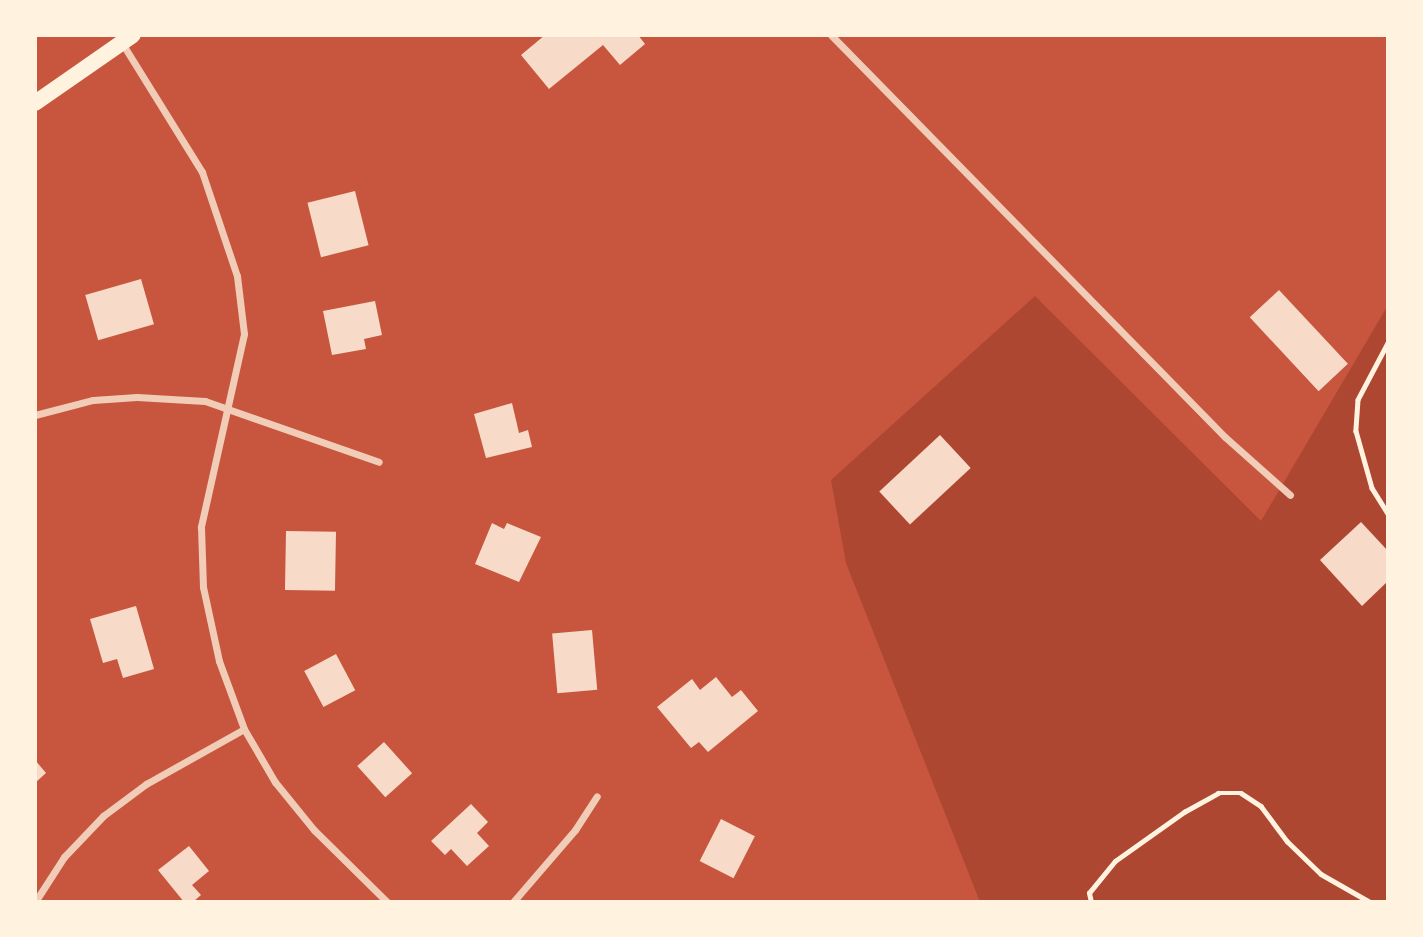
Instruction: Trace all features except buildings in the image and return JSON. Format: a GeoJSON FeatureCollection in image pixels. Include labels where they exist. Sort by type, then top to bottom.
{"type":"FeatureCollection","features":[{"type":"Feature","properties":{"kind":"main road"},"geometry":{"type":"LineString","coordinates":[[35,103],[127,39]]}},
{"type":"Feature","properties":{"kind":"street"},"geometry":{"type":"LineString","coordinates":[[831,35],[1225,437],[1290,495]]}},
{"type":"Feature","properties":{"kind":"street"},"geometry":{"type":"LineString","coordinates":[[127,39],[202,172],[237,276],[244,334],[201,527],[203,587],[219,661],[244,729],[275,782],[314,831],[387,902]]}},
{"type":"Feature","properties":{"kind":"street"},"geometry":{"type":"LineString","coordinates":[[35,415],[93,400],[137,397],[205,401],[379,462]]}},
{"type":"Feature","properties":{"kind":"street"},"geometry":{"type":"LineString","coordinates":[[35,902],[64,858],[103,816],[146,783],[244,729]]}},
{"type":"Feature","properties":{"kind":"street"},"geometry":{"type":"LineString","coordinates":[[513,902],[575,830],[597,796]]}},
{"type":"Feature","properties":{"kind":"path"},"geometry":{"type":"LineString","coordinates":[[1388,343],[1358,400],[1356,431],[1372,488],[1388,514]]}},
{"type":"Feature","properties":{"kind":"path"},"geometry":{"type":"LineString","coordinates":[[1091,902],[1089,893],[1115,861],[1184,812],[1219,793],[1241,793],[1261,807],[1287,841],[1321,874],[1370,902]]}},
{"type":"Feature","properties":{"kind":"shaded area"},"geometry":{"type":"Polygon","coordinates":[[[1035,296],[1261,521],[1388,305],[1388,902],[980,902],[846,563],[831,480],[1035,296]]]}}]}
